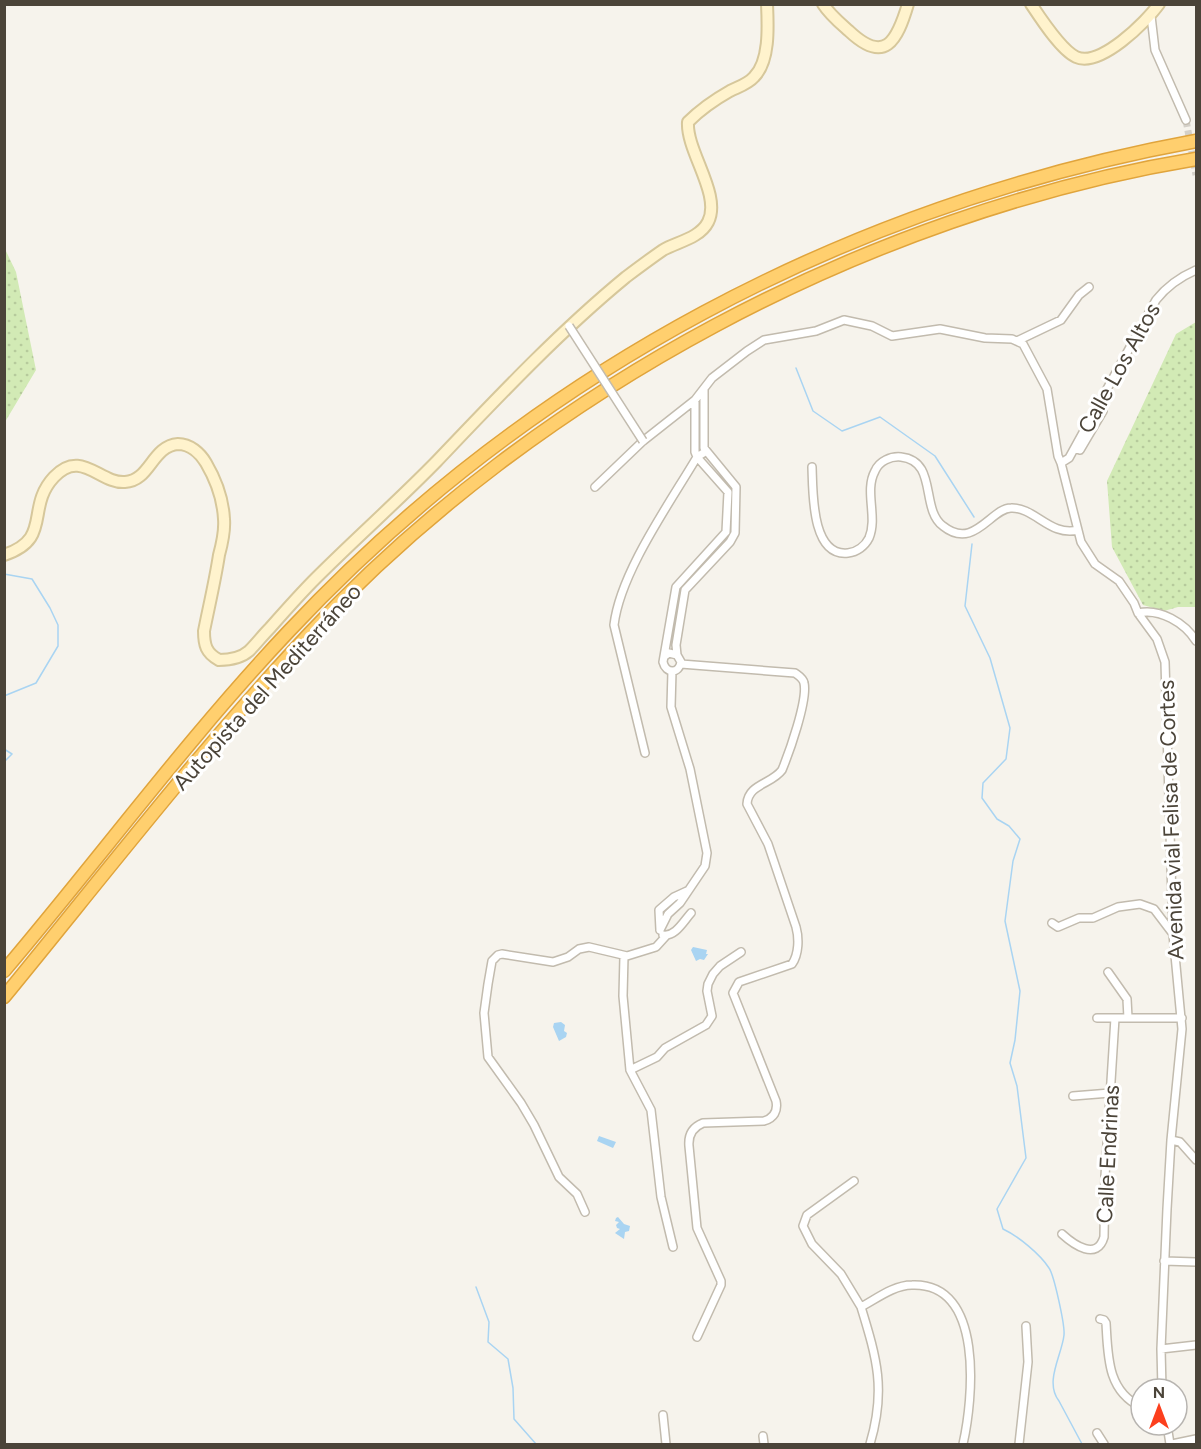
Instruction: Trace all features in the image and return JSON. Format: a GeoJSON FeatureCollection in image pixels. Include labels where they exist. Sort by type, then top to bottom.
{"type":"FeatureCollection","features":[{"type":"Feature","properties":{"kind":"highway","name":"Autopista del Mediterráneo"},"geometry":{"type":"LineString","coordinates":[[4,971],[204,725],[290,630],[417,507],[518,428],[657,338],[732,296],[890,225],[1027,180],[1105,160],[1197,141]]}},
{"type":"Feature","properties":{"kind":"highway","name":"Autopista del Mediterráneo"},"geometry":{"type":"LineString","coordinates":[[4,997],[175,787],[311,632],[385,560],[461,493],[544,431],[624,379],[733,315],[877,249],[956,220],[1035,195],[1197,159]]}},
{"type":"Feature","properties":{"kind":"street"},"geometry":{"type":"LineString","coordinates":[[4,555],[30,542],[41,497],[54,477],[63,470],[72,466],[83,466],[93,469],[110,480],[119,483],[128,482],[145,473],[166,447],[183,444],[191,447],[205,460],[212,473],[220,495],[225,520],[204,631],[205,646],[208,652],[219,660],[242,656],[249,651],[319,575],[398,501],[528,365],[569,326],[635,269],[665,249],[698,232],[707,224],[711,213],[710,202],[703,171],[690,142],[687,131],[688,122],[707,105],[749,82],[756,75],[761,67],[768,37],[767,4]]}},
{"type":"Feature","properties":{"kind":"street"},"geometry":{"type":"LineString","coordinates":[[823,4],[854,36],[872,48],[886,45],[892,39],[899,30],[908,4]]}},
{"type":"Feature","properties":{"kind":"street"},"geometry":{"type":"LineString","coordinates":[[1031,4],[1066,50],[1082,59],[1104,53],[1150,16],[1159,4]]}},
{"type":"Feature","properties":{"kind":"street"},"geometry":{"type":"LineString","coordinates":[[1150,16],[1155,50],[1186,120]]}},
{"type":"Feature","properties":{"kind":"street","name":"Calle Los Altos"},"geometry":{"type":"LineString","coordinates":[[1061,463],[1069,458],[1075,448],[1156,300],[1164,290],[1181,277],[1197,270]]}},
{"type":"Feature","properties":{"kind":"street"},"geometry":{"type":"LineString","coordinates":[[595,487],[643,441],[695,400],[712,378],[764,340],[816,330],[844,320],[872,326],[892,336],[940,329],[985,338],[1017,341],[1061,320],[1079,295],[1089,287]]}},
{"type":"Feature","properties":{"kind":"street"},"geometry":{"type":"LineString","coordinates":[[569,326],[643,441]]}},
{"type":"Feature","properties":{"kind":"street","name":"Avenida vial Felisa de Cortes"},"geometry":{"type":"LineString","coordinates":[[1017,341],[1023,344],[1047,389],[1058,456],[1081,542],[1100,569],[1119,581],[1134,603],[1138,614],[1157,639],[1166,674],[1173,934],[1182,1018],[1171,1140],[1164,1261],[1162,1377]]}},
{"type":"Feature","properties":{"kind":"street"},"geometry":{"type":"LineString","coordinates":[[695,400],[694,452],[728,492],[726,532],[676,587],[663,662],[664,667],[672,671],[678,669],[681,664],[676,645],[685,590],[730,542],[735,533],[736,487],[705,452],[704,389]]}},
{"type":"Feature","properties":{"kind":"street","name":"Calle Los Altos"},"geometry":{"type":"LineString","coordinates":[[1075,448],[1080,450],[1103,411]]}},
{"type":"Feature","properties":{"kind":"street"},"geometry":{"type":"LineString","coordinates":[[645,753],[614,625],[615,618],[628,575],[697,457],[705,452]]}},
{"type":"Feature","properties":{"kind":"street"},"geometry":{"type":"LineString","coordinates":[[812,467],[820,537],[832,551],[850,553],[858,550],[867,541],[871,528],[873,473],[880,464],[898,457],[912,460],[922,470],[936,518],[944,528],[964,533],[975,531],[1003,509],[1010,508],[1024,510],[1058,530],[1071,532],[1078,530]]}},
{"type":"Feature","properties":{"kind":"street"},"geometry":{"type":"LineString","coordinates":[[1138,614],[1152,613],[1180,623],[1197,640]]}},
{"type":"Feature","properties":{"kind":"street"},"geometry":{"type":"LineString","coordinates":[[665,656],[669,653],[677,654]]}},
{"type":"Feature","properties":{"kind":"street"},"geometry":{"type":"LineString","coordinates":[[681,664],[795,674],[804,684],[800,719],[782,770],[778,775],[752,791],[747,799],[748,809],[768,844],[796,927],[798,936],[795,959],[792,964],[743,980],[736,985],[733,993],[776,1101],[777,1110],[772,1117],[764,1121],[703,1123],[693,1129],[690,1134],[688,1140],[697,1228],[721,1281],[697,1337]]}},
{"type":"Feature","properties":{"kind":"street"},"geometry":{"type":"LineString","coordinates":[[585,1212],[577,1194],[559,1177],[521,1103],[488,1057],[484,1013],[488,984],[492,961],[502,954],[553,962],[568,957],[579,949],[589,947],[624,956],[656,946],[663,933],[668,914],[680,903],[705,866],[707,853],[690,770],[671,707],[672,671]]}},
{"type":"Feature","properties":{"kind":"street"},"geometry":{"type":"LineString","coordinates":[[1052,923],[1058,927],[1079,918],[1093,918],[1118,907],[1140,904],[1154,909],[1173,934]]}},
{"type":"Feature","properties":{"kind":"street"},"geometry":{"type":"LineString","coordinates":[[663,933],[673,934],[691,913]]}},
{"type":"Feature","properties":{"kind":"street"},"geometry":{"type":"LineString","coordinates":[[630,1070],[657,1057],[665,1048],[710,1021],[712,1010],[708,999],[708,984],[720,966],[741,952]]}},
{"type":"Feature","properties":{"kind":"street"},"geometry":{"type":"LineString","coordinates":[[624,956],[623,996],[630,1070],[651,1110],[661,1197],[673,1247]]}},
{"type":"Feature","properties":{"kind":"street"},"geometry":{"type":"LineString","coordinates":[[1108,972],[1127,999],[1128,1018]]}},
{"type":"Feature","properties":{"kind":"street"},"geometry":{"type":"LineString","coordinates":[[1097,1018],[1182,1018]]}},
{"type":"Feature","properties":{"kind":"street","name":"Calle Endrinas"},"geometry":{"type":"LineString","coordinates":[[1062,1234],[1077,1246],[1089,1250],[1098,1248],[1103,1241],[1115,1018]]}},
{"type":"Feature","properties":{"kind":"street"},"geometry":{"type":"LineString","coordinates":[[1073,1096],[1110,1093]]}},
{"type":"Feature","properties":{"kind":"street"},"geometry":{"type":"LineString","coordinates":[[1171,1140],[1180,1142],[1197,1160]]}},
{"type":"Feature","properties":{"kind":"street"},"geometry":{"type":"LineString","coordinates":[[854,1181],[807,1215],[803,1226],[812,1244],[832,1262],[861,1307],[875,1353],[879,1377],[879,1410],[870,1444]]}},
{"type":"Feature","properties":{"kind":"street"},"geometry":{"type":"LineString","coordinates":[[1164,1261],[1197,1262]]}},
{"type":"Feature","properties":{"kind":"street"},"geometry":{"type":"LineString","coordinates":[[861,1307],[900,1287],[911,1285],[931,1288],[942,1294],[957,1310],[968,1342],[971,1366],[963,1444]]}},
{"type":"Feature","properties":{"kind":"street"},"geometry":{"type":"LineString","coordinates":[[1100,1319],[1106,1323],[1108,1359],[1113,1380],[1129,1399]]}},
{"type":"Feature","properties":{"kind":"street"},"geometry":{"type":"LineString","coordinates":[[1019,1444],[1028,1362],[1026,1326]]}},
{"type":"Feature","properties":{"kind":"street"},"geometry":{"type":"LineString","coordinates":[[1161,1349],[1197,1345]]}},
{"type":"Feature","properties":{"kind":"street"},"geometry":{"type":"LineString","coordinates":[[663,1415],[666,1444]]}},
{"type":"Feature","properties":{"kind":"street"},"geometry":{"type":"LineString","coordinates":[[1097,1433],[1104,1444]]}},
{"type":"Feature","properties":{"kind":"street"},"geometry":{"type":"LineString","coordinates":[[763,1436],[764,1444]]}},
{"type":"Feature","properties":{"kind":"street"},"geometry":{"type":"LineString","coordinates":[[1171,1444],[1197,1439]]}},
{"type":"Feature","properties":{"kind":"green space"},"geometry":{"type":"Polygon","coordinates":[[[5,249],[16,272],[36,370],[5,422],[5,249]]]}},
{"type":"Feature","properties":{"kind":"green space"},"geometry":{"type":"Polygon","coordinates":[[[1196,322],[1196,607],[1178,607],[1164,611],[1143,605],[1112,547],[1107,481],[1176,334],[1196,322]]]}},
{"type":"Feature","properties":{"kind":"water"},"geometry":{"type":"Polygon","coordinates":[[[693,947],[707,950],[706,954],[708,954],[704,960],[696,961],[691,950],[693,947]]]}},
{"type":"Feature","properties":{"kind":"water"},"geometry":{"type":"Polygon","coordinates":[[[561,1022],[565,1025],[564,1031],[567,1033],[566,1037],[559,1041],[553,1027],[554,1023],[561,1022]]]}},
{"type":"Feature","properties":{"kind":"water"},"geometry":{"type":"Polygon","coordinates":[[[599,1136],[616,1142],[613,1148],[597,1141],[599,1136]]]}},
{"type":"Feature","properties":{"kind":"water"},"geometry":{"type":"Polygon","coordinates":[[[618,1217],[624,1224],[630,1226],[629,1231],[625,1232],[624,1239],[615,1233],[620,1229],[616,1225],[619,1222],[615,1221],[618,1217]]]}},
{"type":"Feature","properties":{"kind":"waterway"},"geometry":{"type":"LineString","coordinates":[[796,368],[813,411],[842,431],[880,417],[935,456],[974,517]]}},
{"type":"Feature","properties":{"kind":"waterway"},"geometry":{"type":"LineString","coordinates":[[972,544],[965,606],[990,658],[1010,728],[1006,759],[983,783],[982,798],[997,819],[1009,826],[1020,839],[1013,861],[1005,921],[1020,991],[1010,1063],[1017,1086],[1026,1158],[997,1209],[1003,1229],[1034,1251],[1051,1272],[1064,1330],[1053,1385],[1055,1394],[1082,1444]]}},
{"type":"Feature","properties":{"kind":"waterway"},"geometry":{"type":"LineString","coordinates":[[4,574],[32,579],[58,625],[58,646],[36,683],[4,696]]}},
{"type":"Feature","properties":{"kind":"waterway"},"geometry":{"type":"LineString","coordinates":[[4,749],[12,754],[4,762]]}},
{"type":"Feature","properties":{"kind":"waterway"},"geometry":{"type":"LineString","coordinates":[[476,1287],[489,1322],[488,1342],[508,1359],[513,1388],[514,1419],[536,1444]]}},
{"type":"Feature","properties":{"kind":"tunnel"},"geometry":{"type":"LineString","coordinates":[[1186,120],[1196,175]]}}]}
